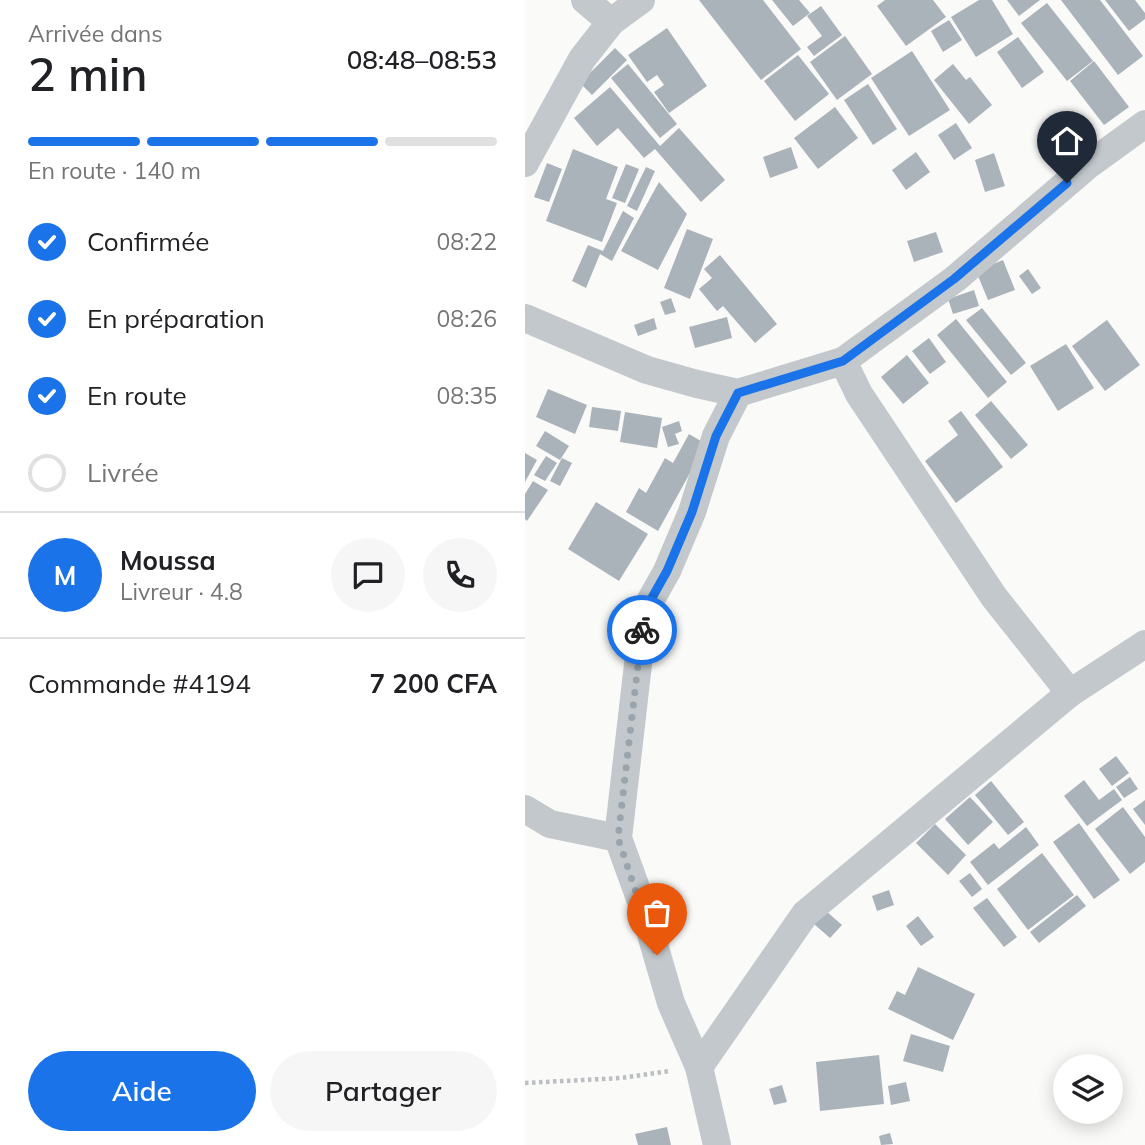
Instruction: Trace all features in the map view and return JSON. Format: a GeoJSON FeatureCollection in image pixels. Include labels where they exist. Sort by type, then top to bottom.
{"type":"FeatureCollection","features":[{"type":"Feature","properties":{"kind":"street"},"geometry":{"type":"LineString","coordinates":[[585,0],[611,22]]}},
{"type":"Feature","properties":{"kind":"street"},"geometry":{"type":"LineString","coordinates":[[525,163],[582,59],[611,22],[641,0]]}},
{"type":"Feature","properties":{"kind":"street"},"geometry":{"type":"LineString","coordinates":[[525,318],[647,370],[738,393],[843,361],[954,279],[1087,166],[1145,124]]}},
{"type":"Feature","properties":{"kind":"street"},"geometry":{"type":"LineString","coordinates":[[843,361],[859,394],[994,597],[1070,693]]}},
{"type":"Feature","properties":{"kind":"street"},"geometry":{"type":"LineString","coordinates":[[717,1145],[699,1067],[671,1003],[643,907],[618,838],[644,612],[677,548],[692,512],[716,436],[738,393]]}},
{"type":"Feature","properties":{"kind":"street"},"geometry":{"type":"LineString","coordinates":[[699,1067],[805,915],[1070,693],[1145,644]]}},
{"type":"Feature","properties":{"kind":"street"},"geometry":{"type":"LineString","coordinates":[[525,809],[550,824],[618,838]]}},
{"type":"Feature","properties":{"kind":"path"},"geometry":{"type":"LineString","coordinates":[[525,1083],[621,1078],[699,1067]]}},
{"type":"Feature","properties":{"kind":"building"},"geometry":{"type":"Polygon","coordinates":[[[699,0],[763,0],[801,49],[761,80],[699,0]]]}},
{"type":"Feature","properties":{"kind":"building"},"geometry":{"type":"Polygon","coordinates":[[[772,0],[799,0],[810,13],[793,26],[772,0]]]}},
{"type":"Feature","properties":{"kind":"building"},"geometry":{"type":"Polygon","coordinates":[[[885,0],[933,0],[946,17],[906,46],[877,6],[885,0]]]}},
{"type":"Feature","properties":{"kind":"building"},"geometry":{"type":"Polygon","coordinates":[[[979,0],[992,0],[1013,34],[976,57],[951,17],[979,0]]]}},
{"type":"Feature","properties":{"kind":"building"},"geometry":{"type":"Polygon","coordinates":[[[1007,0],[1040,0],[1019,16],[1007,0]]]}},
{"type":"Feature","properties":{"kind":"building"},"geometry":{"type":"Polygon","coordinates":[[[1061,0],[1100,0],[1143,56],[1118,75],[1061,0]]]}},
{"type":"Feature","properties":{"kind":"building"},"geometry":{"type":"Polygon","coordinates":[[[1105,0],[1135,0],[1145,13],[1145,19],[1129,31],[1105,0]]]}},
{"type":"Feature","properties":{"kind":"building"},"geometry":{"type":"Polygon","coordinates":[[[1047,3],[1093,61],[1067,81],[1021,23],[1047,3]]]}},
{"type":"Feature","properties":{"kind":"building"},"geometry":{"type":"Polygon","coordinates":[[[821,6],[842,35],[814,56],[807,47],[822,36],[807,16],[821,6]]]}},
{"type":"Feature","properties":{"kind":"building"},"geometry":{"type":"Polygon","coordinates":[[[949,20],[962,40],[943,52],[931,31],[949,20]]]}},
{"type":"Feature","properties":{"kind":"building"},"geometry":{"type":"Polygon","coordinates":[[[667,28],[707,86],[669,113],[654,92],[664,85],[657,75],[647,82],[628,55],[667,28]]]}},
{"type":"Feature","properties":{"kind":"building"},"geometry":{"type":"Polygon","coordinates":[[[845,36],[872,74],[837,100],[810,62],[845,36]]]}},
{"type":"Feature","properties":{"kind":"building"},"geometry":{"type":"Polygon","coordinates":[[[1018,37],[1044,72],[1022,88],[997,52],[1018,37]]]}},
{"type":"Feature","properties":{"kind":"building"},"geometry":{"type":"Polygon","coordinates":[[[615,48],[627,60],[592,95],[580,83],[615,48]]]}},
{"type":"Feature","properties":{"kind":"building"},"geometry":{"type":"Polygon","coordinates":[[[912,51],[950,110],[909,136],[871,78],[912,51]]]}},
{"type":"Feature","properties":{"kind":"building"},"geometry":{"type":"Polygon","coordinates":[[[798,55],[829,94],[795,121],[764,81],[798,55]]]}},
{"type":"Feature","properties":{"kind":"building"},"geometry":{"type":"Polygon","coordinates":[[[1094,61],[1129,107],[1104,125],[1070,81],[1094,61]]]}},
{"type":"Feature","properties":{"kind":"building"},"geometry":{"type":"Polygon","coordinates":[[[628,64],[677,124],[660,138],[611,78],[628,64]]]}},
{"type":"Feature","properties":{"kind":"building"},"geometry":{"type":"Polygon","coordinates":[[[953,64],[966,80],[970,77],[992,105],[969,124],[934,80],[953,64]]]}},
{"type":"Feature","properties":{"kind":"building"},"geometry":{"type":"Polygon","coordinates":[[[868,84],[897,129],[873,145],[844,100],[868,84]]]}},
{"type":"Feature","properties":{"kind":"building"},"geometry":{"type":"Polygon","coordinates":[[[610,87],[660,146],[679,128],[725,180],[701,202],[655,149],[644,158],[618,128],[597,146],[574,118],[610,87]]]}},
{"type":"Feature","properties":{"kind":"building"},"geometry":{"type":"Polygon","coordinates":[[[835,107],[858,138],[818,169],[794,138],[835,107]]]}},
{"type":"Feature","properties":{"kind":"building"},"geometry":{"type":"Polygon","coordinates":[[[956,123],[972,148],[954,160],[938,135],[956,123]]]}},
{"type":"Feature","properties":{"kind":"building"},"geometry":{"type":"Polygon","coordinates":[[[791,147],[798,168],[770,178],[763,157],[791,147]]]}},
{"type":"Feature","properties":{"kind":"building"},"geometry":{"type":"Polygon","coordinates":[[[573,149],[618,167],[606,199],[617,203],[602,242],[546,221],[573,149]]]}},
{"type":"Feature","properties":{"kind":"building"},"geometry":{"type":"Polygon","coordinates":[[[916,152],[930,172],[906,190],[892,170],[916,152]]]}},
{"type":"Feature","properties":{"kind":"building"},"geometry":{"type":"Polygon","coordinates":[[[994,153],[1005,186],[985,192],[975,160],[994,153]]]}},
{"type":"Feature","properties":{"kind":"building"},"geometry":{"type":"Polygon","coordinates":[[[547,163],[562,169],[549,202],[534,197],[547,163]]]}},
{"type":"Feature","properties":{"kind":"building"},"geometry":{"type":"Polygon","coordinates":[[[626,164],[639,169],[625,203],[612,198],[626,164]]]}},
{"type":"Feature","properties":{"kind":"building"},"geometry":{"type":"Polygon","coordinates":[[[646,167],[655,171],[637,211],[627,206],[646,167]]]}},
{"type":"Feature","properties":{"kind":"building"},"geometry":{"type":"Polygon","coordinates":[[[659,182],[687,214],[658,270],[621,251],[659,182]]]}},
{"type":"Feature","properties":{"kind":"building"},"geometry":{"type":"Polygon","coordinates":[[[623,211],[634,218],[612,261],[600,254],[586,288],[572,281],[588,245],[603,251],[623,211]]]}},
{"type":"Feature","properties":{"kind":"building"},"geometry":{"type":"Polygon","coordinates":[[[687,229],[713,239],[690,299],[664,288],[687,229]]]}},
{"type":"Feature","properties":{"kind":"building"},"geometry":{"type":"Polygon","coordinates":[[[936,232],[943,252],[914,262],[907,241],[936,232]]]}},
{"type":"Feature","properties":{"kind":"building"},"geometry":{"type":"Polygon","coordinates":[[[720,255],[777,324],[755,343],[723,306],[717,311],[699,289],[712,278],[704,269],[720,255]]]}},
{"type":"Feature","properties":{"kind":"building"},"geometry":{"type":"Polygon","coordinates":[[[1003,260],[1015,290],[988,300],[976,271],[1003,260]]]}},
{"type":"Feature","properties":{"kind":"building"},"geometry":{"type":"Polygon","coordinates":[[[1028,269],[1041,288],[1032,294],[1019,276],[1028,269]]]}},
{"type":"Feature","properties":{"kind":"building"},"geometry":{"type":"Polygon","coordinates":[[[974,290],[979,306],[953,314],[948,299],[974,290]]]}},
{"type":"Feature","properties":{"kind":"building"},"geometry":{"type":"Polygon","coordinates":[[[671,298],[676,312],[665,315],[660,302],[671,298]]]}},
{"type":"Feature","properties":{"kind":"building"},"geometry":{"type":"Polygon","coordinates":[[[982,308],[1026,363],[1011,375],[966,320],[982,308]]]}},
{"type":"Feature","properties":{"kind":"building"},"geometry":{"type":"Polygon","coordinates":[[[727,317],[732,338],[695,348],[689,327],[727,317]]]}},
{"type":"Feature","properties":{"kind":"building"},"geometry":{"type":"Polygon","coordinates":[[[654,318],[657,329],[638,336],[634,325],[654,318]]]}},
{"type":"Feature","properties":{"kind":"building"},"geometry":{"type":"Polygon","coordinates":[[[956,319],[1007,382],[988,398],[937,335],[956,319]]]}},
{"type":"Feature","properties":{"kind":"building"},"geometry":{"type":"Polygon","coordinates":[[[1107,320],[1140,365],[1105,391],[1072,346],[1107,320]]]}},
{"type":"Feature","properties":{"kind":"building"},"geometry":{"type":"Polygon","coordinates":[[[929,338],[946,362],[930,374],[912,351],[929,338]]]}},
{"type":"Feature","properties":{"kind":"building"},"geometry":{"type":"Polygon","coordinates":[[[1066,344],[1094,388],[1058,411],[1030,366],[1066,344]]]}},
{"type":"Feature","properties":{"kind":"building"},"geometry":{"type":"Polygon","coordinates":[[[907,355],[929,383],[903,404],[881,377],[907,355]]]}},
{"type":"Feature","properties":{"kind":"building"},"geometry":{"type":"Polygon","coordinates":[[[548,389],[587,405],[575,434],[536,417],[548,389]]]}},
{"type":"Feature","properties":{"kind":"building"},"geometry":{"type":"Polygon","coordinates":[[[991,401],[1028,445],[1011,459],[975,415],[991,401]]]}},
{"type":"Feature","properties":{"kind":"building"},"geometry":{"type":"Polygon","coordinates":[[[592,407],[621,411],[618,431],[589,427],[592,407]]]}},
{"type":"Feature","properties":{"kind":"building"},"geometry":{"type":"Polygon","coordinates":[[[961,411],[1003,467],[956,503],[925,461],[958,435],[948,421],[961,411]]]}},
{"type":"Feature","properties":{"kind":"building"},"geometry":{"type":"Polygon","coordinates":[[[625,412],[662,418],[657,448],[620,442],[625,412]]]}},
{"type":"Feature","properties":{"kind":"building"},"geometry":{"type":"Polygon","coordinates":[[[679,421],[682,431],[675,434],[679,444],[668,447],[662,427],[679,421]]]}},
{"type":"Feature","properties":{"kind":"building"},"geometry":{"type":"Polygon","coordinates":[[[545,431],[569,446],[560,460],[536,446],[545,431]]]}},
{"type":"Feature","properties":{"kind":"building"},"geometry":{"type":"Polygon","coordinates":[[[689,434],[706,444],[658,531],[626,512],[639,488],[646,493],[665,458],[673,463],[689,434]]]}},
{"type":"Feature","properties":{"kind":"building"},"geometry":{"type":"Polygon","coordinates":[[[525,453],[537,460],[525,482],[525,453]]]}},
{"type":"Feature","properties":{"kind":"building"},"geometry":{"type":"Polygon","coordinates":[[[546,456],[557,463],[545,481],[534,475],[546,456]]]}},
{"type":"Feature","properties":{"kind":"building"},"geometry":{"type":"Polygon","coordinates":[[[562,458],[572,463],[560,486],[550,481],[562,458]]]}},
{"type":"Feature","properties":{"kind":"building"},"geometry":{"type":"Polygon","coordinates":[[[533,481],[548,490],[527,521],[525,494],[533,481]]]}},
{"type":"Feature","properties":{"kind":"building"},"geometry":{"type":"Polygon","coordinates":[[[596,502],[648,534],[619,581],[568,549],[596,502]]]}},
{"type":"Feature","properties":{"kind":"building"},"geometry":{"type":"Polygon","coordinates":[[[1116,756],[1129,773],[1112,786],[1099,769],[1116,756]]]}},
{"type":"Feature","properties":{"kind":"building"},"geometry":{"type":"Polygon","coordinates":[[[1130,777],[1138,789],[1124,798],[1116,787],[1130,777]]]}},
{"type":"Feature","properties":{"kind":"building"},"geometry":{"type":"Polygon","coordinates":[[[1084,780],[1099,800],[1114,789],[1122,800],[1087,826],[1064,796],[1084,780]]]}},
{"type":"Feature","properties":{"kind":"building"},"geometry":{"type":"Polygon","coordinates":[[[991,781],[1024,822],[1008,835],[975,795],[991,781]]]}},
{"type":"Feature","properties":{"kind":"building"},"geometry":{"type":"Polygon","coordinates":[[[970,797],[993,822],[968,845],[945,819],[970,797]]]}},
{"type":"Feature","properties":{"kind":"building"},"geometry":{"type":"Polygon","coordinates":[[[1145,800],[1145,825],[1133,809],[1145,800]]]}},
{"type":"Feature","properties":{"kind":"building"},"geometry":{"type":"Polygon","coordinates":[[[1123,807],[1145,837],[1145,862],[1130,874],[1095,829],[1123,807]]]}},
{"type":"Feature","properties":{"kind":"building"},"geometry":{"type":"Polygon","coordinates":[[[1079,823],[1120,880],[1094,899],[1053,842],[1079,823]]]}},
{"type":"Feature","properties":{"kind":"building"},"geometry":{"type":"Polygon","coordinates":[[[935,824],[966,855],[948,875],[916,843],[935,824]]]}},
{"type":"Feature","properties":{"kind":"building"},"geometry":{"type":"Polygon","coordinates":[[[1026,827],[1039,845],[988,885],[970,862],[994,843],[999,849],[1026,827]]]}},
{"type":"Feature","properties":{"kind":"building"},"geometry":{"type":"Polygon","coordinates":[[[1042,853],[1074,895],[1028,930],[997,889],[1042,853]]]}},
{"type":"Feature","properties":{"kind":"building"},"geometry":{"type":"Polygon","coordinates":[[[970,873],[982,889],[972,897],[959,881],[970,873]]]}},
{"type":"Feature","properties":{"kind":"building"},"geometry":{"type":"Polygon","coordinates":[[[889,890],[894,905],[877,911],[872,896],[889,890]]]}},
{"type":"Feature","properties":{"kind":"building"},"geometry":{"type":"Polygon","coordinates":[[[1077,895],[1086,906],[1039,943],[1030,932],[1077,895]]]}},
{"type":"Feature","properties":{"kind":"building"},"geometry":{"type":"Polygon","coordinates":[[[987,898],[1017,937],[1004,947],[973,908],[987,898]]]}},
{"type":"Feature","properties":{"kind":"building"},"geometry":{"type":"Polygon","coordinates":[[[826,911],[842,925],[830,938],[814,924],[826,911]]]}},
{"type":"Feature","properties":{"kind":"building"},"geometry":{"type":"Polygon","coordinates":[[[918,916],[934,937],[921,946],[906,926],[918,916]]]}},
{"type":"Feature","properties":{"kind":"building"},"geometry":{"type":"Polygon","coordinates":[[[918,967],[975,994],[953,1040],[888,1009],[897,991],[905,995],[918,967]]]}},
{"type":"Feature","properties":{"kind":"building"},"geometry":{"type":"Polygon","coordinates":[[[911,1034],[950,1046],[943,1072],[903,1061],[911,1034]]]}},
{"type":"Feature","properties":{"kind":"building"},"geometry":{"type":"Polygon","coordinates":[[[879,1055],[884,1104],[820,1111],[816,1062],[879,1055]]]}},
{"type":"Feature","properties":{"kind":"building"},"geometry":{"type":"Polygon","coordinates":[[[906,1082],[910,1101],[891,1105],[888,1086],[906,1082]]]}},
{"type":"Feature","properties":{"kind":"building"},"geometry":{"type":"Polygon","coordinates":[[[782,1085],[787,1102],[774,1105],[769,1089],[782,1085]]]}},
{"type":"Feature","properties":{"kind":"building"},"geometry":{"type":"Polygon","coordinates":[[[667,1127],[671,1145],[638,1145],[635,1134],[667,1127]]]}},
{"type":"Feature","properties":{"kind":"building"},"geometry":{"type":"Polygon","coordinates":[[[890,1133],[893,1144],[881,1145],[879,1136],[890,1133]]]}},
{"type":"Feature","properties":{"kind":"way so far"},"geometry":{"type":"LineString","coordinates":[[642,630],[618,838],[657,955]]}},
{"type":"Feature","properties":{"kind":"route"},"geometry":{"type":"LineString","coordinates":[[642,630],[644,612],[667,571],[692,512],[716,436],[738,393],[843,361],[954,279],[1067,183]]}}]}
